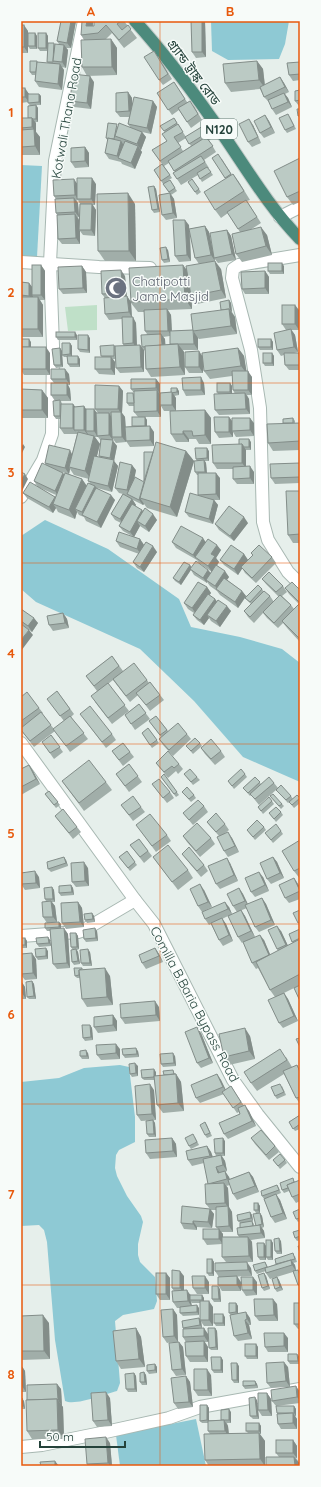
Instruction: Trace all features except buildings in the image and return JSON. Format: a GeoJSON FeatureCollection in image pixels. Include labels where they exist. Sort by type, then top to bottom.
{"type":"FeatureCollection","features":[{"type":"Feature","properties":{"kind":"highway","name":"গ্র্যান্ড ট্রাঙ্ক রোড"},"geometry":{"type":"LineString","coordinates":[[136,21],[212,119],[280,217],[300,239]]}},
{"type":"Feature","properties":{"kind":"street","name":"Kotwali Thana Road"},"geometry":{"type":"LineString","coordinates":[[22,497],[43,460],[52,434],[53,346],[50,263],[55,161],[84,21]]}},
{"type":"Feature","properties":{"kind":"street"},"geometry":{"type":"LineString","coordinates":[[280,217],[300,207]]}},
{"type":"Feature","properties":{"kind":"street"},"geometry":{"type":"LineString","coordinates":[[220,268],[233,268],[239,264],[300,255]]}},
{"type":"Feature","properties":{"kind":"street"},"geometry":{"type":"LineString","coordinates":[[21,262],[99,267],[161,268]]}},
{"type":"Feature","properties":{"kind":"street"},"geometry":{"type":"LineString","coordinates":[[233,268],[232,278],[251,350],[260,408],[262,522],[268,540],[288,572],[300,584]]}},
{"type":"Feature","properties":{"kind":"street","name":"Comilla B.Baria Bypass Road"},"geometry":{"type":"LineString","coordinates":[[21,744],[154,924],[233,1080],[258,1115],[300,1167]]}},
{"type":"Feature","properties":{"kind":"street"},"geometry":{"type":"LineString","coordinates":[[21,936],[84,930],[135,900]]}},
{"type":"Feature","properties":{"kind":"street"},"geometry":{"type":"LineString","coordinates":[[21,1447],[42,1445],[169,1418],[200,1407],[300,1389]]}},
{"type":"Feature","properties":{"kind":"green space"},"geometry":{"type":"Polygon","coordinates":[[[97,305],[97,330],[68,331],[65,307],[97,305]]]}},
{"type":"Feature","properties":{"kind":"water"},"geometry":{"type":"Polygon","coordinates":[[[211,21],[289,21],[285,44],[279,59],[228,60],[212,51],[211,21]]]}},
{"type":"Feature","properties":{"kind":"water"},"geometry":{"type":"Polygon","coordinates":[[[21,165],[42,166],[37,257],[21,256],[21,165]]]}},
{"type":"Feature","properties":{"kind":"water"},"geometry":{"type":"Polygon","coordinates":[[[45,520],[108,549],[179,599],[191,627],[240,637],[282,649],[300,663],[300,782],[243,757],[194,701],[140,649],[36,602],[21,589],[21,536],[45,520]]]}},
{"type":"Feature","properties":{"kind":"water"},"geometry":{"type":"Polygon","coordinates":[[[120,1065],[129,1067],[135,1117],[135,1142],[119,1150],[116,1155],[115,1168],[117,1176],[127,1196],[141,1216],[143,1222],[138,1244],[138,1255],[140,1262],[155,1277],[157,1301],[154,1309],[123,1315],[115,1321],[120,1383],[117,1391],[83,1401],[70,1402],[65,1401],[55,1340],[47,1242],[44,1230],[39,1225],[21,1226],[21,1082],[59,1078],[84,1068],[120,1065]]]}},
{"type":"Feature","properties":{"kind":"water"},"geometry":{"type":"Polygon","coordinates":[[[196,1419],[206,1466],[120,1466],[116,1435],[196,1419]]]}},
{"type":"Feature","properties":{"kind":"place","name":"Chatipotti Jame Masjid"},"geometry":{"type":"Point","coordinates":[116,288]}}]}
